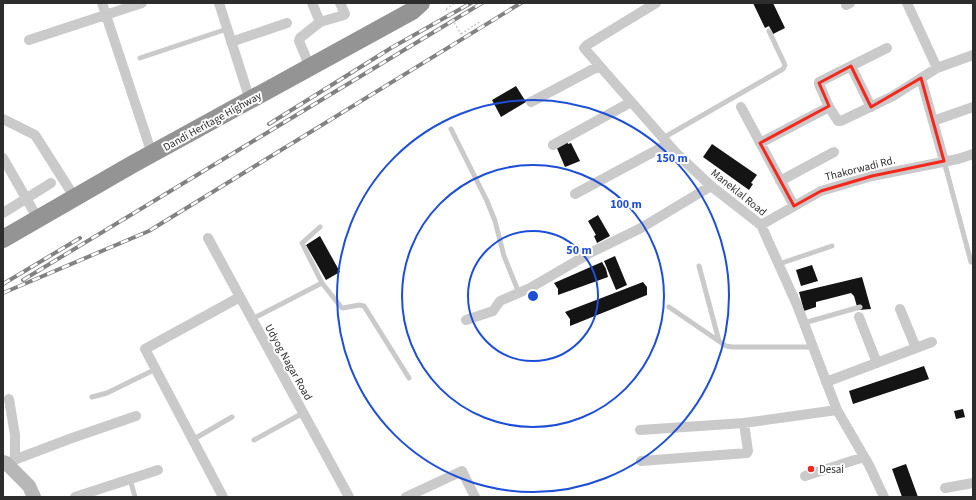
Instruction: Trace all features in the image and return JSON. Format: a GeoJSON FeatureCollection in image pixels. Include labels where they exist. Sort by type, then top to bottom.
{"type":"FeatureCollection","features":[{"type":"Feature","properties":{"kind":"highway","name":"Dandi Heritage Highway"},"geometry":{"type":"LineString","coordinates":[[3,239],[152,154],[412,11],[421,3]]}},
{"type":"Feature","properties":{"kind":"main road"},"geometry":{"type":"LineString","coordinates":[[8,461],[29,486],[34,497]]}},
{"type":"Feature","properties":{"kind":"street"},"geometry":{"type":"LineString","coordinates":[[102,3],[152,154]]}},
{"type":"Feature","properties":{"kind":"street"},"geometry":{"type":"LineString","coordinates":[[29,40],[142,3]]}},
{"type":"Feature","properties":{"kind":"street"},"geometry":{"type":"LineString","coordinates":[[219,3],[250,100]]}},
{"type":"Feature","properties":{"kind":"street"},"geometry":{"type":"LineString","coordinates":[[312,3],[320,22]]}},
{"type":"Feature","properties":{"kind":"street"},"geometry":{"type":"LineString","coordinates":[[310,67],[299,41],[300,38],[320,22],[344,15],[345,14],[340,3]]}},
{"type":"Feature","properties":{"kind":"street","name":"Maneklal Road"},"geometry":{"type":"LineString","coordinates":[[656,3],[584,48],[677,154],[711,186],[761,225],[804,323],[837,410],[864,457],[884,497]]}},
{"type":"Feature","properties":{"kind":"street"},"geometry":{"type":"LineString","coordinates":[[907,3],[937,68]]}},
{"type":"Feature","properties":{"kind":"street"},"geometry":{"type":"LineString","coordinates":[[231,42],[287,23]]}},
{"type":"Feature","properties":{"kind":"street"},"geometry":{"type":"LineString","coordinates":[[887,48],[819,83],[829,106],[839,122],[893,96],[937,68],[973,55]]}},
{"type":"Feature","properties":{"kind":"street"},"geometry":{"type":"LineString","coordinates":[[531,102],[599,66]]}},
{"type":"Feature","properties":{"kind":"street"},"geometry":{"type":"LineString","coordinates":[[851,66],[871,106]]}},
{"type":"Feature","properties":{"kind":"street"},"geometry":{"type":"LineString","coordinates":[[921,78],[944,161]]}},
{"type":"Feature","properties":{"kind":"street"},"geometry":{"type":"LineString","coordinates":[[553,145],[631,102]]}},
{"type":"Feature","properties":{"kind":"street"},"geometry":{"type":"LineString","coordinates":[[760,143],[829,106]]}},
{"type":"Feature","properties":{"kind":"street"},"geometry":{"type":"LineString","coordinates":[[741,107],[794,206]]}},
{"type":"Feature","properties":{"kind":"street"},"geometry":{"type":"LineString","coordinates":[[933,121],[973,107]]}},
{"type":"Feature","properties":{"kind":"street"},"geometry":{"type":"LineString","coordinates":[[3,119],[35,135],[75,198]]}},
{"type":"Feature","properties":{"kind":"street"},"geometry":{"type":"LineString","coordinates":[[576,194],[665,141]]}},
{"type":"Feature","properties":{"kind":"street"},"geometry":{"type":"LineString","coordinates":[[780,181],[834,152]]}},
{"type":"Feature","properties":{"kind":"street","name":"Thakorwadi Rd."},"geometry":{"type":"LineString","coordinates":[[761,225],[821,191],[872,176],[973,154]]}},
{"type":"Feature","properties":{"kind":"street"},"geometry":{"type":"LineString","coordinates":[[3,158],[38,219]]}},
{"type":"Feature","properties":{"kind":"street"},"geometry":{"type":"LineString","coordinates":[[3,213],[51,183]]}},
{"type":"Feature","properties":{"kind":"street"},"geometry":{"type":"LineString","coordinates":[[466,320],[493,311],[500,301],[519,293],[592,252],[645,226],[711,186]]}},
{"type":"Feature","properties":{"kind":"street","name":"Udyog Nagar Road"},"geometry":{"type":"LineString","coordinates":[[208,238],[349,497]]}},
{"type":"Feature","properties":{"kind":"street"},"geometry":{"type":"LineString","coordinates":[[223,497],[145,349],[240,297]]}},
{"type":"Feature","properties":{"kind":"street"},"geometry":{"type":"LineString","coordinates":[[900,309],[916,348]]}},
{"type":"Feature","properties":{"kind":"street"},"geometry":{"type":"LineString","coordinates":[[859,312],[877,363]]}},
{"type":"Feature","properties":{"kind":"street"},"geometry":{"type":"LineString","coordinates":[[826,382],[932,342]]}},
{"type":"Feature","properties":{"kind":"street"},"geometry":{"type":"LineString","coordinates":[[8,461],[15,435],[9,399]]}},
{"type":"Feature","properties":{"kind":"street"},"geometry":{"type":"LineString","coordinates":[[640,430],[744,423],[837,410]]}},
{"type":"Feature","properties":{"kind":"street"},"geometry":{"type":"LineString","coordinates":[[8,461],[136,416]]}},
{"type":"Feature","properties":{"kind":"street"},"geometry":{"type":"LineString","coordinates":[[641,461],[747,453],[744,423]]}},
{"type":"Feature","properties":{"kind":"street"},"geometry":{"type":"LineString","coordinates":[[805,476],[864,457]]}},
{"type":"Feature","properties":{"kind":"street"},"geometry":{"type":"LineString","coordinates":[[81,496],[158,470]]}},
{"type":"Feature","properties":{"kind":"street"},"geometry":{"type":"LineString","coordinates":[[406,497],[462,471],[475,497]]}},
{"type":"Feature","properties":{"kind":"street"},"geometry":{"type":"LineString","coordinates":[[945,488],[973,483]]}},
{"type":"Feature","properties":{"kind":"lane"},"geometry":{"type":"LineString","coordinates":[[140,58],[227,28]]}},
{"type":"Feature","properties":{"kind":"lane"},"geometry":{"type":"LineString","coordinates":[[665,141],[783,69],[785,65],[769,31]]}},
{"type":"Feature","properties":{"kind":"lane"},"geometry":{"type":"LineString","coordinates":[[450,129],[487,201],[495,221],[504,256],[519,293]]}},
{"type":"Feature","properties":{"kind":"lane"},"geometry":{"type":"LineString","coordinates":[[944,161],[971,262]]}},
{"type":"Feature","properties":{"kind":"lane"},"geometry":{"type":"LineString","coordinates":[[320,227],[302,243],[322,283],[340,307],[343,308],[359,305],[364,306],[409,378]]}},
{"type":"Feature","properties":{"kind":"lane"},"geometry":{"type":"LineString","coordinates":[[779,264],[832,246]]}},
{"type":"Feature","properties":{"kind":"lane"},"geometry":{"type":"LineString","coordinates":[[699,266],[719,341]]}},
{"type":"Feature","properties":{"kind":"lane"},"geometry":{"type":"LineString","coordinates":[[252,319],[322,283]]}},
{"type":"Feature","properties":{"kind":"lane"},"geometry":{"type":"LineString","coordinates":[[669,307],[719,341],[732,347],[813,347]]}},
{"type":"Feature","properties":{"kind":"lane"},"geometry":{"type":"LineString","coordinates":[[804,323],[859,312]]}},
{"type":"Feature","properties":{"kind":"lane"},"geometry":{"type":"LineString","coordinates":[[92,397],[107,393],[156,369]]}},
{"type":"Feature","properties":{"kind":"lane"},"geometry":{"type":"LineString","coordinates":[[254,440],[303,413]]}},
{"type":"Feature","properties":{"kind":"lane"},"geometry":{"type":"LineString","coordinates":[[194,440],[232,417]]}},
{"type":"Feature","properties":{"kind":"lane"},"geometry":{"type":"LineString","coordinates":[[130,479],[135,497]]}},
{"type":"Feature","properties":{"kind":"path"},"geometry":{"type":"LineString","coordinates":[[455,3],[446,9],[461,34],[481,21]]}},
{"type":"Feature","properties":{"kind":"highlighted area"},"geometry":{"type":"Polygon","coordinates":[[[851,66],[871,107],[921,78],[944,161],[872,176],[821,191],[794,206],[760,143],[829,106],[819,83],[851,66]]]}},
{"type":"Feature","properties":{"kind":"building"},"geometry":{"type":"Polygon","coordinates":[[[753,3],[773,3],[785,28],[773,34],[769,26],[765,28],[753,3]]]}},
{"type":"Feature","properties":{"kind":"building"},"geometry":{"type":"Polygon","coordinates":[[[516,86],[526,102],[501,117],[492,100],[516,86]]]}},
{"type":"Feature","properties":{"kind":"building"},"geometry":{"type":"Polygon","coordinates":[[[567,141],[568,144],[571,143],[580,161],[565,167],[556,146],[567,141]]]}},
{"type":"Feature","properties":{"kind":"building"},"geometry":{"type":"Polygon","coordinates":[[[712,144],[757,175],[751,183],[753,184],[749,190],[703,157],[712,144]]]}},
{"type":"Feature","properties":{"kind":"building"},"geometry":{"type":"Polygon","coordinates":[[[598,215],[610,236],[597,243],[594,236],[596,235],[588,221],[598,215]]]}},
{"type":"Feature","properties":{"kind":"building"},"geometry":{"type":"Polygon","coordinates":[[[320,236],[340,272],[326,280],[306,245],[320,236]]]}},
{"type":"Feature","properties":{"kind":"building"},"geometry":{"type":"Polygon","coordinates":[[[615,256],[627,285],[616,290],[604,261],[615,256]]]}},
{"type":"Feature","properties":{"kind":"building"},"geometry":{"type":"Polygon","coordinates":[[[602,262],[608,277],[558,295],[558,289],[554,283],[602,262]]]}},
{"type":"Feature","properties":{"kind":"building"},"geometry":{"type":"Polygon","coordinates":[[[812,265],[818,281],[801,286],[796,270],[812,265]]]}},
{"type":"Feature","properties":{"kind":"building"},"geometry":{"type":"Polygon","coordinates":[[[862,277],[871,309],[858,310],[854,296],[851,293],[816,302],[816,307],[804,311],[799,292],[862,277]]]}},
{"type":"Feature","properties":{"kind":"building"},"geometry":{"type":"Polygon","coordinates":[[[643,282],[647,287],[647,295],[570,326],[570,319],[565,312],[643,282]]]}},
{"type":"Feature","properties":{"kind":"building"},"geometry":{"type":"Polygon","coordinates":[[[924,366],[929,379],[853,404],[849,391],[924,366]]]}},
{"type":"Feature","properties":{"kind":"building"},"geometry":{"type":"Polygon","coordinates":[[[963,409],[965,417],[956,419],[954,411],[963,409]]]}},
{"type":"Feature","properties":{"kind":"building"},"geometry":{"type":"Polygon","coordinates":[[[906,464],[918,497],[902,497],[892,469],[906,464]]]}},
{"type":"Feature","properties":{"kind":"railway"},"geometry":{"type":"LineString","coordinates":[[269,124],[391,48],[471,3]]}},
{"type":"Feature","properties":{"kind":"railway"},"geometry":{"type":"LineString","coordinates":[[23,280],[482,3]]}},
{"type":"Feature","properties":{"kind":"railway"},"geometry":{"type":"LineString","coordinates":[[3,293],[149,231],[521,3]]}},
{"type":"Feature","properties":{"kind":"railway"},"geometry":{"type":"LineString","coordinates":[[3,284],[80,238]]}},
{"type":"Feature","properties":{"kind":"place","name":"Desai"},"geometry":{"type":"Point","coordinates":[811,469]}}]}
